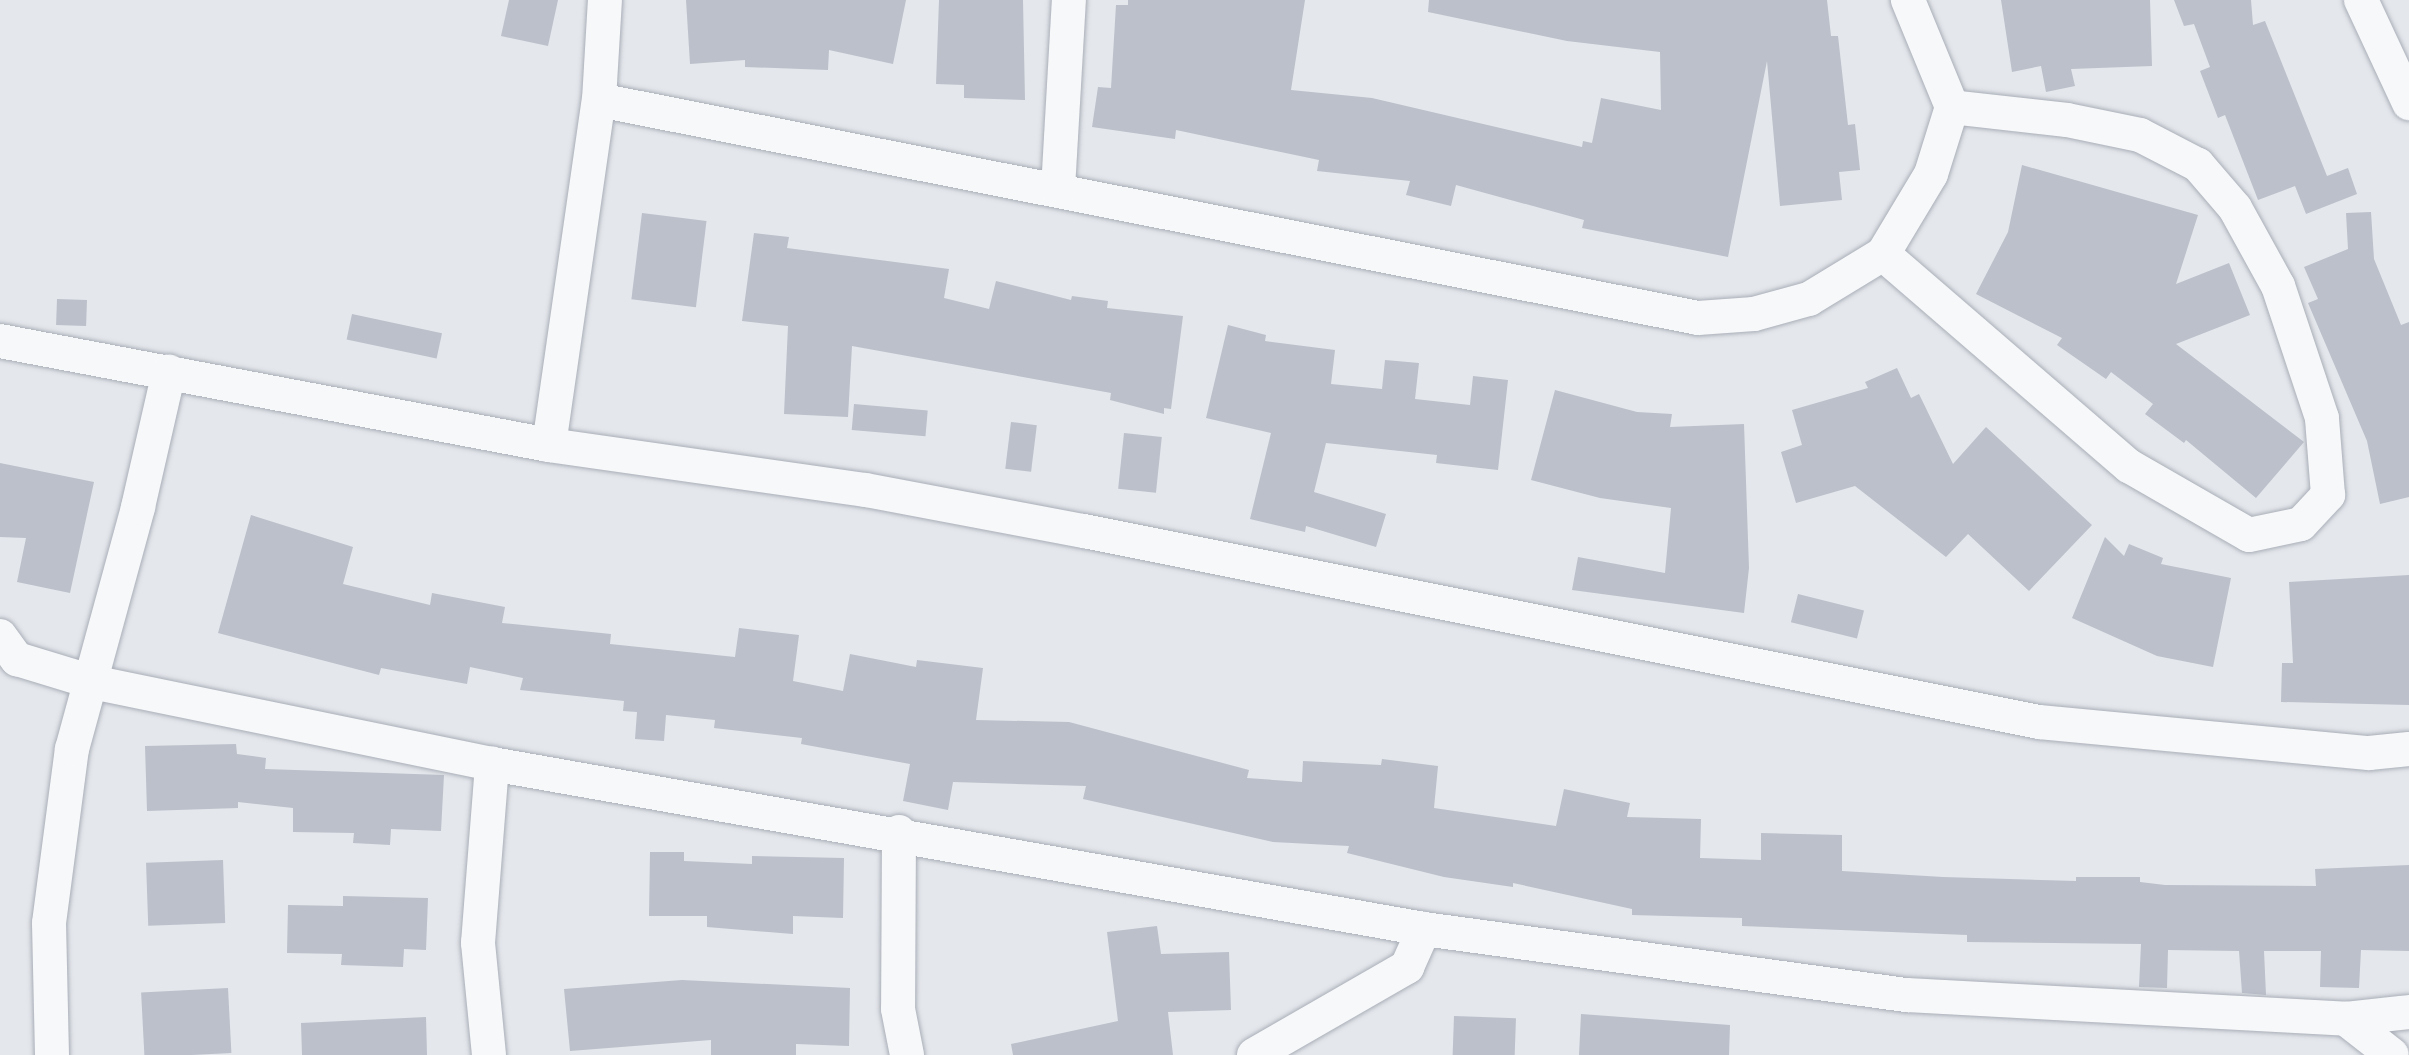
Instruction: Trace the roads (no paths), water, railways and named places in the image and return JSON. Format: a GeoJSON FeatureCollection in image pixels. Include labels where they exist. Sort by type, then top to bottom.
{"type":"FeatureCollection","features":[{"type":"Feature","properties":{"kind":"street"},"geometry":{"type":"LineString","coordinates":[[549,445],[599,100],[605,0]]}},
{"type":"Feature","properties":{"kind":"street"},"geometry":{"type":"LineString","coordinates":[[1058,189],[1069,0]]}},
{"type":"Feature","properties":{"kind":"street"},"geometry":{"type":"LineString","coordinates":[[599,100],[822,148],[1058,189],[1698,318],[1754,314],[1809,299],[1883,254],[1931,174],[1952,107],[1908,0]]}},
{"type":"Feature","properties":{"kind":"street"},"geometry":{"type":"LineString","coordinates":[[2361,0],[2409,103]]}},
{"type":"Feature","properties":{"kind":"street"},"geometry":{"type":"LineString","coordinates":[[1883,254],[2129,466],[2249,535],[2301,524],[2328,495],[2322,418],[2278,286],[2235,208],[2198,165],[2140,135],[2067,120],[1952,107]]}},
{"type":"Feature","properties":{"kind":"street"},"geometry":{"type":"LineString","coordinates":[[0,341],[549,445],[866,490],[1084,531],[1655,649],[2039,722],[2369,753],[2409,749]]}},
{"type":"Feature","properties":{"kind":"street"},"geometry":{"type":"LineString","coordinates":[[52,1055],[49,923],[72,749],[92,682],[169,372]]}},
{"type":"Feature","properties":{"kind":"street"},"geometry":{"type":"LineString","coordinates":[[0,636],[17,659],[92,682],[492,764],[899,832],[1424,929],[1907,995],[2346,1019],[2409,1012]]}},
{"type":"Feature","properties":{"kind":"street"},"geometry":{"type":"LineString","coordinates":[[489,1055],[478,943],[492,764]]}},
{"type":"Feature","properties":{"kind":"street"},"geometry":{"type":"LineString","coordinates":[[899,832],[898,1009],[907,1055]]}},
{"type":"Feature","properties":{"kind":"street"},"geometry":{"type":"LineString","coordinates":[[1254,1055],[1407,967],[1424,929]]}},
{"type":"Feature","properties":{"kind":"street"},"geometry":{"type":"LineString","coordinates":[[2346,1019],[2392,1055]]}}]}
